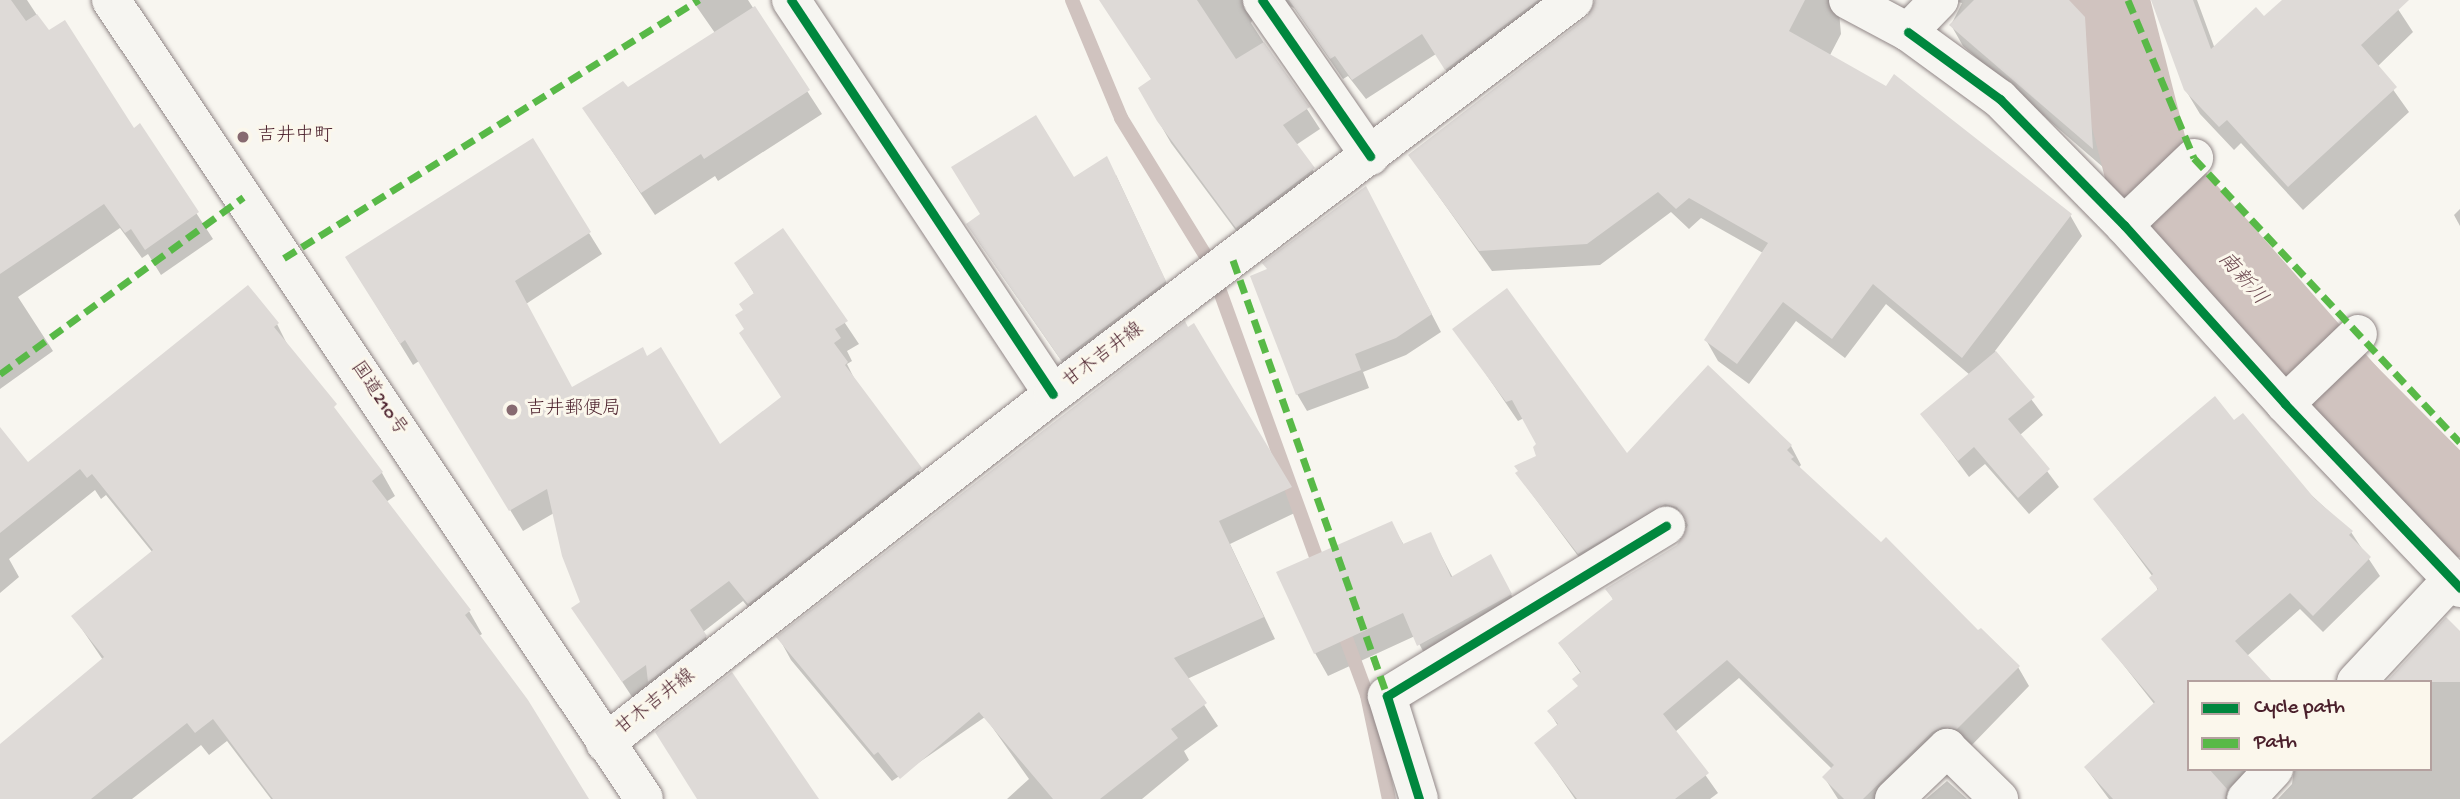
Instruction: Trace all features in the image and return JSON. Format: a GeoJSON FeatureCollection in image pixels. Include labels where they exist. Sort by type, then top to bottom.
{"type":"FeatureCollection","features":[{"type":"Feature","properties":{"kind":"main road","name":"国道210号"},"geometry":{"type":"LineString","coordinates":[[111,0],[644,799]]}},
{"type":"Feature","properties":{"kind":"main road"},"geometry":{"type":"LineString","coordinates":[[791,0],[1053,394]]}},
{"type":"Feature","properties":{"kind":"main road"},"geometry":{"type":"LineString","coordinates":[[1262,0],[1370,156]]}},
{"type":"Feature","properties":{"kind":"main road"},"geometry":{"type":"LineString","coordinates":[[1848,0],[1908,32],[2000,99],[2131,217],[2293,396],[2456,583],[2358,680]]}},
{"type":"Feature","properties":{"kind":"main road"},"geometry":{"type":"LineString","coordinates":[[1908,32],[1939,0]]}},
{"type":"Feature","properties":{"kind":"main road","name":"甘木吉井線"},"geometry":{"type":"LineString","coordinates":[[605,743],[1053,394],[1370,156],[1561,4]]}},
{"type":"Feature","properties":{"kind":"main road"},"geometry":{"type":"LineString","coordinates":[[2131,217],[2186,166]]}},
{"type":"Feature","properties":{"kind":"main road"},"geometry":{"type":"LineString","coordinates":[[2293,396],[2353,339]]}},
{"type":"Feature","properties":{"kind":"main road"},"geometry":{"type":"LineString","coordinates":[[1419,799],[1387,696],[1666,526]]}},
{"type":"Feature","properties":{"kind":"main road"},"geometry":{"type":"LineString","coordinates":[[1894,799],[1947,748],[1998,799]]}},
{"type":"Feature","properties":{"kind":"main road"},"geometry":{"type":"LineString","coordinates":[[2246,799],[2272,771]]}},
{"type":"Feature","properties":{"kind":"building"},"geometry":{"type":"Polygon","coordinates":[[[0,0],[11,0],[26,21],[37,14],[49,30],[65,20],[134,128],[140,123],[199,212],[145,250],[131,229],[125,233],[104,204],[0,274],[0,0]]]}},
{"type":"Feature","properties":{"kind":"building"},"geometry":{"type":"Polygon","coordinates":[[[1099,0],[1197,0],[1236,59],[1264,42],[1310,107],[1283,125],[1315,168],[1236,228],[1157,121],[1138,88],[1151,79],[1099,0]]]}},
{"type":"Feature","properties":{"kind":"building"},"geometry":{"type":"Polygon","coordinates":[[[1289,0],[1538,0],[1445,70],[1422,34],[1352,80],[1335,56],[1330,59],[1289,0]]]}},
{"type":"Feature","properties":{"kind":"building"},"geometry":{"type":"Polygon","coordinates":[[[1595,0],[1805,0],[1789,31],[1886,86],[1894,74],[2072,214],[1962,358],[1873,284],[1832,339],[1783,302],[1737,364],[1704,340],[1768,243],[1689,198],[1676,209],[1658,192],[1587,244],[1479,251],[1408,155],[1587,17],[1595,0]]]}},
{"type":"Feature","properties":{"kind":"building"},"geometry":{"type":"Polygon","coordinates":[[[1974,0],[2069,0],[2085,17],[2093,149],[1949,25],[1974,0]]]}},
{"type":"Feature","properties":{"kind":"building"},"geometry":{"type":"Polygon","coordinates":[[[2151,0],[2193,0],[2211,49],[2256,7],[2264,16],[2282,0],[2409,0],[2361,45],[2397,87],[2288,187],[2227,120],[2219,127],[2184,90],[2151,0]]]}},
{"type":"Feature","properties":{"kind":"building"},"geometry":{"type":"Polygon","coordinates":[[[755,6],[810,90],[704,159],[701,154],[641,193],[582,108],[623,81],[628,87],[755,6]]]}},
{"type":"Feature","properties":{"kind":"building"},"geometry":{"type":"Polygon","coordinates":[[[1036,115],[1074,177],[1107,156],[1166,281],[1061,360],[966,224],[980,214],[951,167],[1036,115]]]}},
{"type":"Feature","properties":{"kind":"building"},"geometry":{"type":"Polygon","coordinates":[[[533,138],[591,232],[515,281],[572,387],[643,347],[647,356],[661,347],[720,444],[781,397],[739,333],[744,329],[735,315],[743,310],[739,304],[754,293],[734,263],[783,228],[848,321],[835,329],[841,338],[834,343],[848,362],[845,365],[922,468],[748,604],[729,581],[690,610],[707,636],[648,682],[646,665],[622,682],[571,608],[580,602],[562,556],[547,489],[509,511],[405,340],[400,344],[345,257],[533,138]]]}},
{"type":"Feature","properties":{"kind":"building"},"geometry":{"type":"Polygon","coordinates":[[[1366,186],[1432,314],[1396,338],[1355,354],[1361,370],[1296,395],[1250,276],[1267,269],[1262,263],[1366,186]]]}},
{"type":"Feature","properties":{"kind":"building"},"geometry":{"type":"Polygon","coordinates":[[[248,285],[279,323],[274,327],[337,404],[334,407],[383,472],[372,481],[471,610],[465,615],[528,700],[589,799],[273,799],[213,719],[195,733],[187,723],[91,799],[0,799],[0,744],[104,657],[71,616],[153,550],[92,474],[87,478],[80,469],[0,533],[0,427],[28,462],[248,285]]]}},
{"type":"Feature","properties":{"kind":"building"},"geometry":{"type":"Polygon","coordinates":[[[1507,288],[1627,453],[1708,365],[1792,445],[1787,450],[1794,457],[1791,459],[1881,542],[1886,537],[1978,630],[1981,628],[2020,666],[1957,729],[1942,727],[1932,732],[1863,799],[1844,799],[1822,777],[1834,765],[1727,660],[1663,714],[1709,773],[1675,799],[1577,799],[1534,743],[1558,724],[1547,711],[1578,686],[1572,679],[1581,672],[1558,643],[1613,599],[1605,589],[1677,545],[1688,525],[1677,507],[1665,504],[1578,554],[1515,473],[1518,471],[1514,466],[1536,456],[1533,447],[1536,444],[1512,400],[1506,402],[1452,329],[1507,288]]]}},
{"type":"Feature","properties":{"kind":"building"},"geometry":{"type":"Polygon","coordinates":[[[1185,321],[1188,327],[1194,323],[1292,487],[1219,521],[1264,617],[1174,658],[1207,703],[1171,729],[1178,738],[1100,799],[1053,799],[979,712],[900,779],[878,752],[874,755],[776,637],[1185,321]]]}},
{"type":"Feature","properties":{"kind":"building"},"geometry":{"type":"Polygon","coordinates":[[[1996,351],[2035,397],[2008,419],[2050,469],[2018,498],[1974,447],[1958,461],[1920,414],[1996,351]]]}},
{"type":"Feature","properties":{"kind":"building"},"geometry":{"type":"Polygon","coordinates":[[[2215,396],[2234,420],[2243,413],[2315,499],[2353,531],[2349,535],[2371,557],[2313,616],[2290,593],[2235,641],[2271,680],[2187,680],[2187,771],[2211,771],[2227,789],[2225,799],[2113,799],[2084,767],[2155,702],[2101,639],[2158,589],[2149,578],[2153,574],[2093,499],[2215,396]]]}},
{"type":"Feature","properties":{"kind":"building"},"geometry":{"type":"Polygon","coordinates":[[[1392,521],[1403,544],[1431,532],[1451,577],[1491,554],[1512,594],[1417,646],[1403,613],[1314,654],[1276,572],[1392,521]]]}},
{"type":"Feature","properties":{"kind":"building"},"geometry":{"type":"Polygon","coordinates":[[[2446,617],[2460,631],[2460,682],[2388,680],[2446,617]]]}},
{"type":"Feature","properties":{"kind":"building"},"geometry":{"type":"Polygon","coordinates":[[[732,672],[819,799],[697,799],[655,732],[732,672]]]}},
{"type":"Feature","properties":{"kind":"waterway"},"geometry":{"type":"LineString","coordinates":[[1072,0],[1121,118],[1209,261],[1321,570]]}},
{"type":"Feature","properties":{"kind":"waterway","name":"南新川"},"geometry":{"type":"LineString","coordinates":[[2105,0],[2150,176],[2344,396],[2460,513]]}},
{"type":"Feature","properties":{"kind":"waterway"},"geometry":{"type":"LineString","coordinates":[[1340,622],[1367,695],[1389,799]]}},
{"type":"Feature","properties":{"kind":"marked path"},"geometry":{"type":"LineString","coordinates":[[284,258],[699,0]]}},
{"type":"Feature","properties":{"kind":"marked path"},"geometry":{"type":"LineString","coordinates":[[2128,0],[2194,158],[2460,442]]}},
{"type":"Feature","properties":{"kind":"marked path"},"geometry":{"type":"LineString","coordinates":[[0,374],[244,197]]}},
{"type":"Feature","properties":{"kind":"marked path"},"geometry":{"type":"LineString","coordinates":[[1233,260],[1387,696]]}},
{"type":"Feature","properties":{"kind":"cycle path"},"geometry":{"type":"LineString","coordinates":[[791,0],[1053,394]]}},
{"type":"Feature","properties":{"kind":"cycle path"},"geometry":{"type":"LineString","coordinates":[[1262,0],[1370,156]]}},
{"type":"Feature","properties":{"kind":"cycle path"},"geometry":{"type":"LineString","coordinates":[[1908,32],[2000,99],[2124,225],[2285,404],[2460,588]]}},
{"type":"Feature","properties":{"kind":"cycle path"},"geometry":{"type":"LineString","coordinates":[[1419,799],[1387,696],[1666,526]]}},
{"type":"Feature","properties":{"kind":"place","name":"吉井中町"},"geometry":{"type":"Point","coordinates":[243,137]}},
{"type":"Feature","properties":{"kind":"place","name":"吉井郵便局"},"geometry":{"type":"Point","coordinates":[512,410]}}]}
